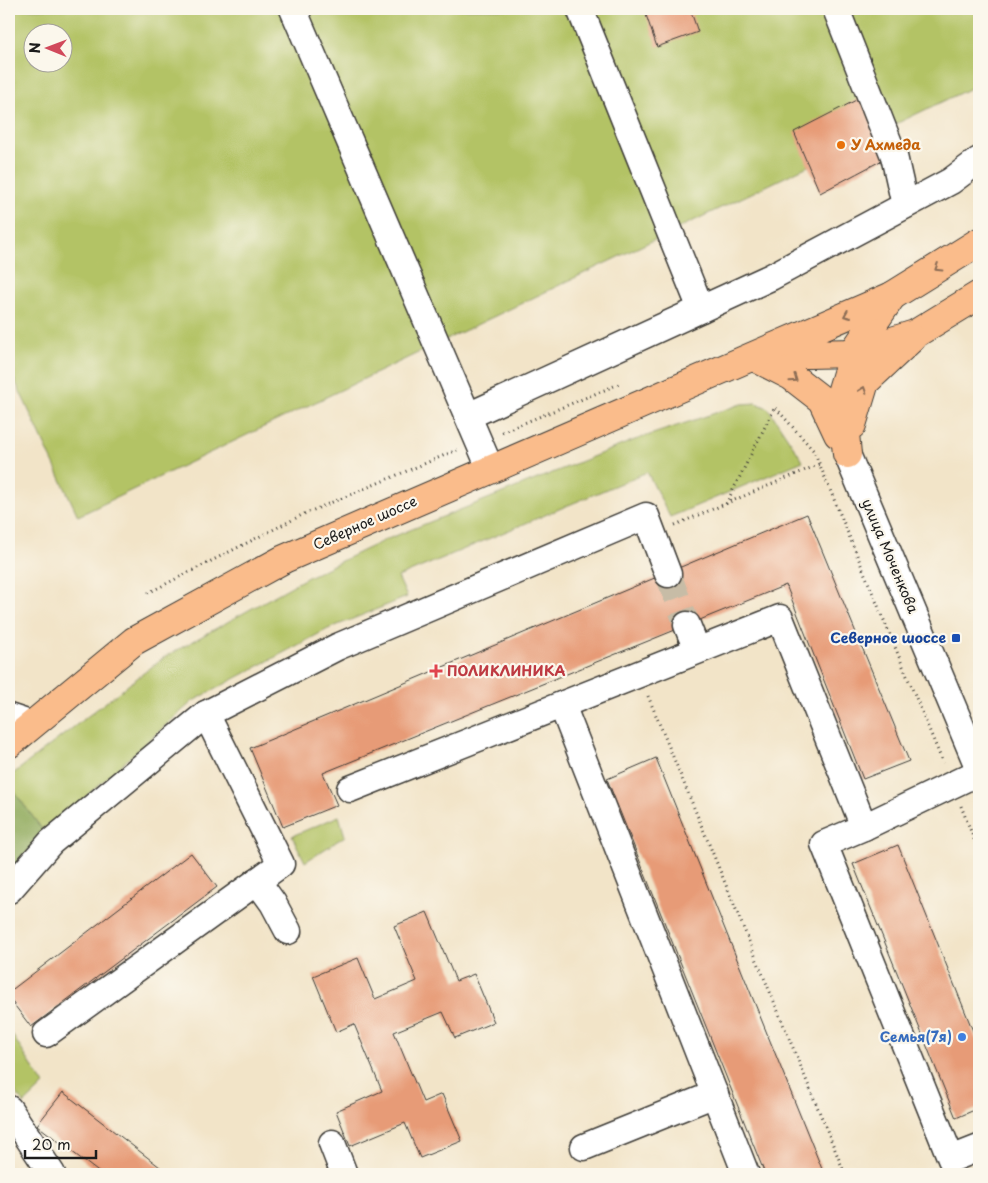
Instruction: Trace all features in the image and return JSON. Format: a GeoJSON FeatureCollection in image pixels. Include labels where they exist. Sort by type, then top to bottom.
{"type":"FeatureCollection","features":[{"type":"Feature","properties":{"kind":"main road","name":"Северное шоссе"},"geometry":{"type":"LineString","coordinates":[[9,744],[20,720],[134,641],[284,559],[490,468],[596,425],[752,355],[892,296],[979,242]]}},
{"type":"Feature","properties":{"kind":"main road","name":"Северное шоссе"},"geometry":{"type":"LineString","coordinates":[[752,355],[853,353],[915,334],[979,295]]}},
{"type":"Feature","properties":{"kind":"main road"},"geometry":{"type":"LineString","coordinates":[[847,454],[841,393],[853,353],[892,296]]}},
{"type":"Feature","properties":{"kind":"main road"},"geometry":{"type":"LineString","coordinates":[[847,454],[854,417],[865,382],[915,334]]}},
{"type":"Feature","properties":{"kind":"main road"},"geometry":{"type":"LineString","coordinates":[[752,355],[791,376],[822,400],[847,454]]}},
{"type":"Feature","properties":{"kind":"street"},"geometry":{"type":"LineString","coordinates":[[293,9],[490,468]]}},
{"type":"Feature","properties":{"kind":"street"},"geometry":{"type":"LineString","coordinates":[[580,9],[701,309]]}},
{"type":"Feature","properties":{"kind":"street"},"geometry":{"type":"LineString","coordinates":[[836,9],[894,156],[905,205]]}},
{"type":"Feature","properties":{"kind":"street"},"geometry":{"type":"LineString","coordinates":[[468,416],[770,278],[951,181],[979,160]]}},
{"type":"Feature","properties":{"kind":"street","name":"улица Моченкова"},"geometry":{"type":"LineString","coordinates":[[847,454],[979,768]]}},
{"type":"Feature","properties":{"kind":"street"},"geometry":{"type":"LineString","coordinates":[[9,890],[51,842],[206,714],[337,647],[646,516],[668,574]]}},
{"type":"Feature","properties":{"kind":"street"},"geometry":{"type":"LineString","coordinates":[[350,789],[780,618],[864,827]]}},
{"type":"Feature","properties":{"kind":"street"},"geometry":{"type":"LineString","coordinates":[[687,625],[698,650]]}},
{"type":"Feature","properties":{"kind":"street"},"geometry":{"type":"LineString","coordinates":[[562,705],[746,1174]]}},
{"type":"Feature","properties":{"kind":"street"},"geometry":{"type":"LineString","coordinates":[[46,1034],[281,864],[206,714]]}},
{"type":"Feature","properties":{"kind":"street"},"geometry":{"type":"LineString","coordinates":[[979,772],[824,844],[951,1159],[979,1148]]}},
{"type":"Feature","properties":{"kind":"street"},"geometry":{"type":"LineString","coordinates":[[257,881],[274,904],[288,931]]}},
{"type":"Feature","properties":{"kind":"street"},"geometry":{"type":"LineString","coordinates":[[584,1147],[715,1094]]}},
{"type":"Feature","properties":{"kind":"street"},"geometry":{"type":"LineString","coordinates":[[9,1109],[52,1174]]}},
{"type":"Feature","properties":{"kind":"street"},"geometry":{"type":"LineString","coordinates":[[332,1143],[344,1174]]}},
{"type":"Feature","properties":{"kind":"path"},"geometry":{"type":"LineString","coordinates":[[148,593],[304,514],[624,382]]}},
{"type":"Feature","properties":{"kind":"path"},"geometry":{"type":"LineString","coordinates":[[726,504],[775,407],[814,451],[820,464],[979,852]]}},
{"type":"Feature","properties":{"kind":"path"},"geometry":{"type":"LineString","coordinates":[[653,535],[820,464]]}},
{"type":"Feature","properties":{"kind":"path"},"geometry":{"type":"LineString","coordinates":[[639,674],[845,1174]]}},
{"type":"Feature","properties":{"kind":"green space"},"geometry":{"type":"Polygon","coordinates":[[[9,9],[979,9],[979,84],[78,516],[9,368],[9,9]]]}},
{"type":"Feature","properties":{"kind":"green space"},"geometry":{"type":"Polygon","coordinates":[[[756,403],[768,408],[803,461],[670,517],[647,472],[398,577],[407,597],[328,629],[193,701],[45,833],[9,785],[9,777],[163,658],[308,577],[385,540],[632,441],[742,404],[756,403]]]}},
{"type":"Feature","properties":{"kind":"green space"},"geometry":{"type":"Polygon","coordinates":[[[9,785],[45,833],[9,872],[9,785]]]}},
{"type":"Feature","properties":{"kind":"green space"},"geometry":{"type":"Polygon","coordinates":[[[339,816],[345,836],[305,862],[292,836],[339,816]]]}},
{"type":"Feature","properties":{"kind":"green space"},"geometry":{"type":"Polygon","coordinates":[[[9,1030],[44,1085],[24,1104],[9,1083],[9,1030]]]}},
{"type":"Feature","properties":{"kind":"building"},"geometry":{"type":"Polygon","coordinates":[[[644,9],[690,9],[698,32],[657,47],[644,9]]]}},
{"type":"Feature","properties":{"kind":"building","name":"У Ахмеда"},"geometry":{"type":"Polygon","coordinates":[[[864,96],[888,157],[820,193],[794,132],[864,96]]]}},
{"type":"Feature","properties":{"kind":"building"},"geometry":{"type":"Polygon","coordinates":[[[807,514],[909,761],[863,779],[786,585],[323,773],[337,805],[283,827],[250,748],[807,514]]]}},
{"type":"Feature","properties":{"kind":"building"},"geometry":{"type":"Polygon","coordinates":[[[656,758],[824,1174],[765,1174],[607,779],[656,758]]]}},
{"type":"Feature","properties":{"kind":"building"},"geometry":{"type":"Polygon","coordinates":[[[898,845],[979,1046],[979,1108],[956,1118],[853,864],[898,845]]]}},
{"type":"Feature","properties":{"kind":"building"},"geometry":{"type":"Polygon","coordinates":[[[191,853],[217,887],[31,1027],[9,998],[9,992],[191,853]]]}},
{"type":"Feature","properties":{"kind":"building"},"geometry":{"type":"Polygon","coordinates":[[[427,912],[456,981],[474,974],[494,1022],[455,1038],[443,1012],[394,1032],[423,1102],[442,1094],[462,1141],[420,1158],[405,1123],[350,1146],[336,1111],[382,1091],[354,1024],[336,1032],[313,976],[358,958],[375,999],[417,981],[394,926],[427,912]]]}},
{"type":"Feature","properties":{"kind":"building"},"geometry":{"type":"Polygon","coordinates":[[[63,1092],[169,1174],[101,1174],[37,1125],[63,1092]]]}},
{"type":"Feature","properties":{"kind":"tunnel"},"geometry":{"type":"LineString","coordinates":[[668,574],[687,625]]}},
{"type":"Feature","properties":{"kind":"place","name":"У Ахмеда"},"geometry":{"type":"Point","coordinates":[841,145]}},
{"type":"Feature","properties":{"kind":"place","name":"Северное шоссе"},"geometry":{"type":"Point","coordinates":[956,638]}},
{"type":"Feature","properties":{"kind":"place","name":"ПОЛИКЛИНИКА"},"geometry":{"type":"Point","coordinates":[436,671]}},
{"type":"Feature","properties":{"kind":"place","name":"Семья(7я)"},"geometry":{"type":"Point","coordinates":[962,1037]}}]}
